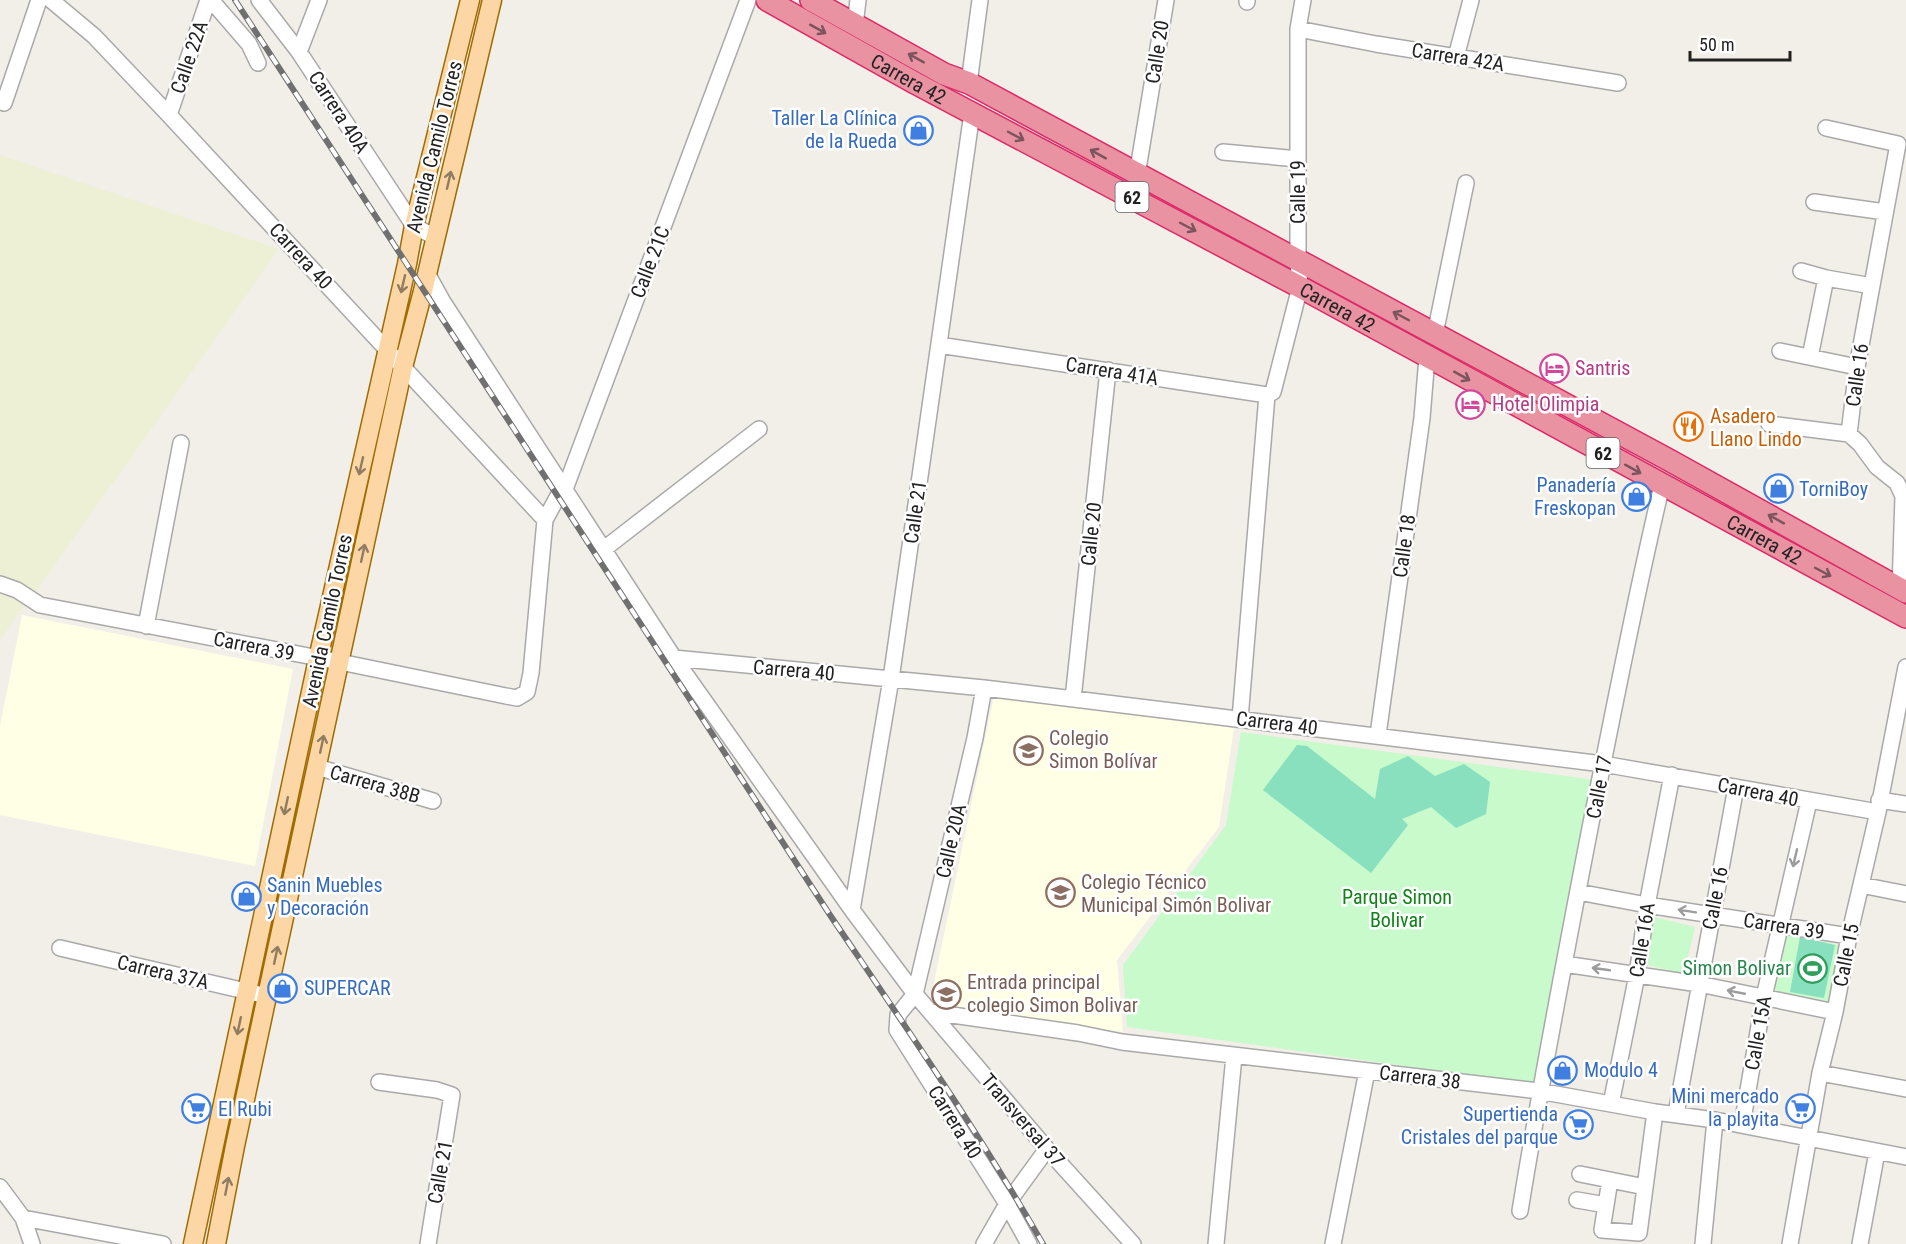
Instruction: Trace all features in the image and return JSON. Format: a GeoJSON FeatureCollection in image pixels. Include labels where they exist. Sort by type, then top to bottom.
{"type":"FeatureCollection","features":[{"type":"Feature","properties":{"kind":"highway","name":"Carrera 42"},"geometry":{"type":"LineString","coordinates":[[767,0],[915,83],[1300,286],[1906,617]]}},
{"type":"Feature","properties":{"kind":"highway","name":"Carrera 42"},"geometry":{"type":"LineString","coordinates":[[811,0],[944,74],[969,83],[1670,460],[1903,590]]}},
{"type":"Feature","properties":{"kind":"main road","name":"Avenida Camilo Torres"},"geometry":{"type":"LineString","coordinates":[[193,1244],[318,659],[414,226],[470,0]]}},
{"type":"Feature","properties":{"kind":"main road","name":"Avenida Camilo Torres"},"geometry":{"type":"LineString","coordinates":[[216,1244],[232,1158],[403,367],[492,0]]}},
{"type":"Feature","properties":{"kind":"street"},"geometry":{"type":"LineString","coordinates":[[4,103],[39,0]]}},
{"type":"Feature","properties":{"kind":"street","name":"Carrera 40"},"geometry":{"type":"LineString","coordinates":[[51,0],[94,36],[545,520]]}},
{"type":"Feature","properties":{"kind":"street"},"geometry":{"type":"LineString","coordinates":[[210,0],[249,44],[258,63]]}},
{"type":"Feature","properties":{"kind":"street","name":"Calle 22A"},"geometry":{"type":"LineString","coordinates":[[169,115],[210,0]]}},
{"type":"Feature","properties":{"kind":"street","name":"Carrera 40A"},"geometry":{"type":"LineString","coordinates":[[260,0],[299,52],[414,226]]}},
{"type":"Feature","properties":{"kind":"street"},"geometry":{"type":"LineString","coordinates":[[299,52],[319,0]]}},
{"type":"Feature","properties":{"kind":"street","name":"Calle 21C"},"geometry":{"type":"LineString","coordinates":[[545,520],[558,496],[565,489],[748,0]]}},
{"type":"Feature","properties":{"kind":"street"},"geometry":{"type":"LineString","coordinates":[[855,25],[858,0]]}},
{"type":"Feature","properties":{"kind":"street"},"geometry":{"type":"LineString","coordinates":[[969,83],[980,0]]}},
{"type":"Feature","properties":{"kind":"street","name":"Calle 20"},"geometry":{"type":"LineString","coordinates":[[1137,175],[1166,0]]}},
{"type":"Feature","properties":{"kind":"street","name":"Calle 19"},"geometry":{"type":"LineString","coordinates":[[1267,395],[1274,392],[1300,286],[1298,261],[1298,29],[1303,0]]}},
{"type":"Feature","properties":{"kind":"street"},"geometry":{"type":"LineString","coordinates":[[1456,57],[1472,0]]}},
{"type":"Feature","properties":{"kind":"street","name":"Carrera 42A"},"geometry":{"type":"LineString","coordinates":[[1298,29],[1618,83]]}},
{"type":"Feature","properties":{"kind":"street","name":"Calle 21"},"geometry":{"type":"LineString","coordinates":[[852,910],[891,679],[972,113]]}},
{"type":"Feature","properties":{"kind":"street","name":"Calle 16"},"geometry":{"type":"LineString","coordinates":[[1826,128],[1898,144],[1857,367],[1849,434],[1860,444],[1877,467],[1897,483],[1903,496],[1903,590]]}},
{"type":"Feature","properties":{"kind":"street"},"geometry":{"type":"LineString","coordinates":[[1223,152],[1298,159]]}},
{"type":"Feature","properties":{"kind":"street"},"geometry":{"type":"LineString","coordinates":[[1435,334],[1466,183]]}},
{"type":"Feature","properties":{"kind":"street"},"geometry":{"type":"LineString","coordinates":[[1814,202],[1885,212]]}},
{"type":"Feature","properties":{"kind":"street"},"geometry":{"type":"LineString","coordinates":[[414,226],[435,237]]}},
{"type":"Feature","properties":{"kind":"street"},"geometry":{"type":"LineString","coordinates":[[1801,271],[1872,286]]}},
{"type":"Feature","properties":{"kind":"street"},"geometry":{"type":"LineString","coordinates":[[427,273],[674,658],[852,910],[915,994]]}},
{"type":"Feature","properties":{"kind":"street"},"geometry":{"type":"LineString","coordinates":[[1810,357],[1826,278]]}},
{"type":"Feature","properties":{"kind":"street","name":"Carrera 41A"},"geometry":{"type":"LineString","coordinates":[[939,345],[1267,395]]}},
{"type":"Feature","properties":{"kind":"street"},"geometry":{"type":"LineString","coordinates":[[1780,351],[1857,367]]}},
{"type":"Feature","properties":{"kind":"street","name":"Calle 18"},"geometry":{"type":"LineString","coordinates":[[1378,735],[1422,418],[1427,357]]}},
{"type":"Feature","properties":{"kind":"street","name":"Calle 20"},"geometry":{"type":"LineString","coordinates":[[1073,699],[1108,370]]}},
{"type":"Feature","properties":{"kind":"street"},"geometry":{"type":"LineString","coordinates":[[1239,718],[1267,395]]}},
{"type":"Feature","properties":{"kind":"street"},"geometry":{"type":"LineString","coordinates":[[1769,424],[1849,434]]}},
{"type":"Feature","properties":{"kind":"street"},"geometry":{"type":"LineString","coordinates":[[604,549],[759,429]]}},
{"type":"Feature","properties":{"kind":"street"},"geometry":{"type":"LineString","coordinates":[[146,626],[181,442]]}},
{"type":"Feature","properties":{"kind":"street","name":"Calle 17"},"geometry":{"type":"LineString","coordinates":[[1520,1211],[1539,1091],[1603,764],[1662,485]]}},
{"type":"Feature","properties":{"kind":"street","name":"Carrera 39"},"geometry":{"type":"LineString","coordinates":[[0,584],[17,590],[40,605],[517,698],[527,692],[531,674],[545,520]]}},
{"type":"Feature","properties":{"kind":"street","name":"Carrera 40"},"geometry":{"type":"LineString","coordinates":[[674,658],[984,688],[1378,735],[1603,764],[1809,801],[1878,806],[1906,804]]}},
{"type":"Feature","properties":{"kind":"street","name":"Calle 15"},"geometry":{"type":"LineString","coordinates":[[1794,1243],[1808,1137],[1820,1073],[1835,1012],[1906,667]]}},
{"type":"Feature","properties":{"kind":"street","name":"Calle 20A"},"geometry":{"type":"LineString","coordinates":[[915,994],[975,738],[984,688]]}},
{"type":"Feature","properties":{"kind":"street","name":"Carrera 38B"},"geometry":{"type":"LineString","coordinates":[[317,767],[433,801]]}},
{"type":"Feature","properties":{"kind":"street","name":"Calle 16A"},"geometry":{"type":"LineString","coordinates":[[1611,1104],[1637,975],[1647,905],[1672,775]]}},
{"type":"Feature","properties":{"kind":"street","name":"Calle 16"},"geometry":{"type":"LineString","coordinates":[[1676,1114],[1736,788]]}},
{"type":"Feature","properties":{"kind":"street","name":"Calle 15A"},"geometry":{"type":"LineString","coordinates":[[1742,1125],[1764,997],[1809,801]]}},
{"type":"Feature","properties":{"kind":"street"},"geometry":{"type":"LineString","coordinates":[[1861,885],[1906,894]]}},
{"type":"Feature","properties":{"kind":"street","name":"Carrera 39"},"geometry":{"type":"LineString","coordinates":[[1578,892],[1849,936]]}},
{"type":"Feature","properties":{"kind":"street","name":"Carrera 37A"},"geometry":{"type":"LineString","coordinates":[[60,948],[267,996]]}},
{"type":"Feature","properties":{"kind":"street"},"geometry":{"type":"LineString","coordinates":[[1564,964],[1699,984],[1835,1012]]}},
{"type":"Feature","properties":{"kind":"street","name":"Carrera 40"},"geometry":{"type":"LineString","coordinates":[[915,994],[898,1015],[897,1030],[1007,1204]]}},
{"type":"Feature","properties":{"kind":"street","name":"Transversal 37"},"geometry":{"type":"LineString","coordinates":[[915,994],[1047,1149],[1132,1244]]}},
{"type":"Feature","properties":{"kind":"street","name":"Carrera 38"},"geometry":{"type":"LineString","coordinates":[[931,1012],[1078,1033],[1122,1042],[1539,1091],[1742,1125],[1906,1157]]}},
{"type":"Feature","properties":{"kind":"street"},"geometry":{"type":"LineString","coordinates":[[1216,1244],[1234,1056]]}},
{"type":"Feature","properties":{"kind":"street"},"geometry":{"type":"LineString","coordinates":[[1333,1244],[1368,1071]]}},
{"type":"Feature","properties":{"kind":"street"},"geometry":{"type":"LineString","coordinates":[[1820,1073],[1906,1089]]}},
{"type":"Feature","properties":{"kind":"street","name":"Calle 21"},"geometry":{"type":"LineString","coordinates":[[379,1082],[446,1091],[452,1095],[428,1244]]}},
{"type":"Feature","properties":{"kind":"street"},"geometry":{"type":"LineString","coordinates":[[1610,1180],[1602,1230],[1639,1233],[1655,1112]]}},
{"type":"Feature","properties":{"kind":"street"},"geometry":{"type":"LineString","coordinates":[[1703,1244],[1714,1120]]}},
{"type":"Feature","properties":{"kind":"street"},"geometry":{"type":"LineString","coordinates":[[984,1244],[1007,1204],[1047,1149]]}},
{"type":"Feature","properties":{"kind":"street"},"geometry":{"type":"LineString","coordinates":[[1860,1244],[1877,1152]]}},
{"type":"Feature","properties":{"kind":"street"},"geometry":{"type":"LineString","coordinates":[[1580,1174],[1645,1187]]}},
{"type":"Feature","properties":{"kind":"street"},"geometry":{"type":"LineString","coordinates":[[0,1187],[23,1218],[32,1244]]}},
{"type":"Feature","properties":{"kind":"street"},"geometry":{"type":"LineString","coordinates":[[1577,1200],[1606,1205]]}},
{"type":"Feature","properties":{"kind":"street"},"geometry":{"type":"LineString","coordinates":[[1007,1204],[1029,1244]]}},
{"type":"Feature","properties":{"kind":"street"},"geometry":{"type":"LineString","coordinates":[[23,1218],[163,1244]]}},
{"type":"Feature","properties":{"kind":"shaded area"},"geometry":{"type":"Polygon","coordinates":[[[0,155],[279,249],[0,640],[0,155]]]}},
{"type":"Feature","properties":{"kind":"shaded area"},"geometry":{"type":"Polygon","coordinates":[[[22,615],[293,669],[255,866],[0,815],[0,726],[22,615]]]}},
{"type":"Feature","properties":{"kind":"shaded area","name":"Colegio Técnico Municipal Simón Bolivar"},"geometry":{"type":"Polygon","coordinates":[[[994,696],[1234,728],[1219,827],[1117,960],[1123,1032],[956,1008],[933,987],[994,696]]]}},
{"type":"Feature","properties":{"kind":"green space","name":"Parque Simon Bolivar"},"geometry":{"type":"Polygon","coordinates":[[[1241,732],[1595,780],[1533,1084],[1127,1027],[1123,965],[1226,825],[1241,732]]]}},
{"type":"Feature","properties":{"kind":"green space"},"geometry":{"type":"Polygon","coordinates":[[[1297,745],[1307,746],[1375,799],[1380,769],[1408,756],[1435,776],[1464,764],[1490,782],[1486,814],[1456,828],[1431,807],[1402,819],[1408,825],[1371,873],[1263,790],[1297,745]]]}},
{"type":"Feature","properties":{"kind":"green space"},"geometry":{"type":"Polygon","coordinates":[[[1654,917],[1695,927],[1684,974],[1643,964],[1654,917]]]}},
{"type":"Feature","properties":{"kind":"green space"},"geometry":{"type":"Polygon","coordinates":[[[1782,933],[1839,945],[1828,1001],[1771,991],[1782,933]]]}},
{"type":"Feature","properties":{"kind":"green space","name":"Simon Bolivar"},"geometry":{"type":"Polygon","coordinates":[[[1800,937],[1835,945],[1824,998],[1790,992],[1800,937]]]}},
{"type":"Feature","properties":{"kind":"railway"},"geometry":{"type":"LineString","coordinates":[[235,0],[830,915],[966,1119],[1043,1244]]}},
{"type":"Feature","properties":{"kind":"place","name":"Taller La Clínica de la Rueda"},"geometry":{"type":"Point","coordinates":[918,130]}},
{"type":"Feature","properties":{"kind":"place","name":"Santris"},"geometry":{"type":"Point","coordinates":[1554,368]}},
{"type":"Feature","properties":{"kind":"place","name":"Hotel Olimpia"},"geometry":{"type":"Point","coordinates":[1471,404]}},
{"type":"Feature","properties":{"kind":"place","name":"Asadero Llano Lindo"},"geometry":{"type":"Point","coordinates":[1689,427]}},
{"type":"Feature","properties":{"kind":"place","name":"TorniBoy"},"geometry":{"type":"Point","coordinates":[1778,489]}},
{"type":"Feature","properties":{"kind":"place","name":"Panadería Freskopan"},"geometry":{"type":"Point","coordinates":[1637,497]}},
{"type":"Feature","properties":{"kind":"place","name":"Colegio Simon Bolívar"},"geometry":{"type":"Point","coordinates":[1028,750]}},
{"type":"Feature","properties":{"kind":"place","name":"Colegio Técnico Municipal Simón Bolivar"},"geometry":{"type":"Point","coordinates":[1060,893]}},
{"type":"Feature","properties":{"kind":"place","name":"Sanin Muebles y Decoración"},"geometry":{"type":"Point","coordinates":[246,896]}},
{"type":"Feature","properties":{"kind":"place","name":"Simon Bolivar"},"geometry":{"type":"Point","coordinates":[1812,968]}},
{"type":"Feature","properties":{"kind":"place","name":"SUPERCAR"},"geometry":{"type":"Point","coordinates":[283,988]}},
{"type":"Feature","properties":{"kind":"place","name":"Entrada principal colegio Simon Bolivar"},"geometry":{"type":"Point","coordinates":[946,994]}},
{"type":"Feature","properties":{"kind":"place","name":"Modulo 4"},"geometry":{"type":"Point","coordinates":[1563,1070]}},
{"type":"Feature","properties":{"kind":"place","name":"Mini mercado la playita"},"geometry":{"type":"Point","coordinates":[1800,1108]}},
{"type":"Feature","properties":{"kind":"place","name":"El Rubi"},"geometry":{"type":"Point","coordinates":[197,1109]}},
{"type":"Feature","properties":{"kind":"place","name":"Supertienda Cristales del parque"},"geometry":{"type":"Point","coordinates":[1579,1125]}}]}
